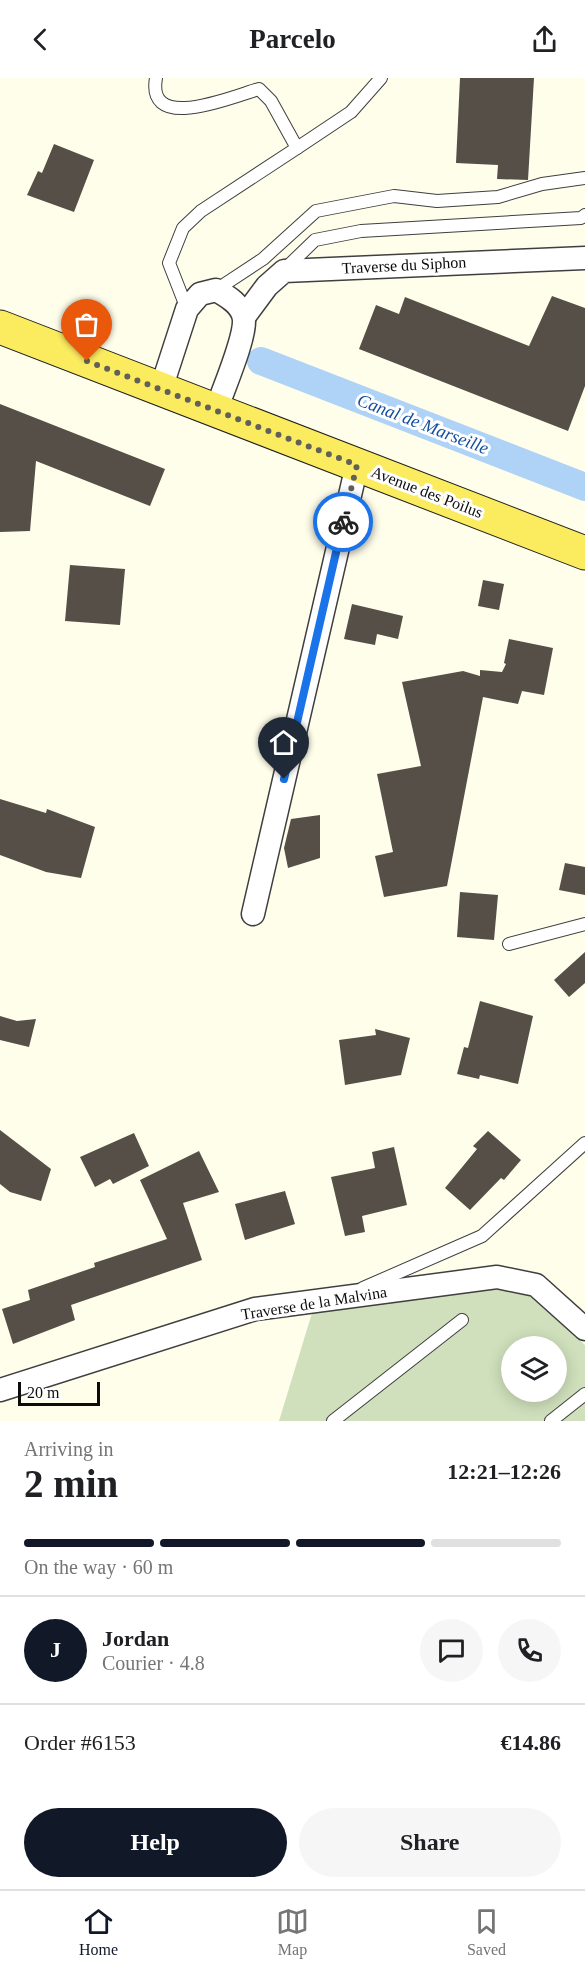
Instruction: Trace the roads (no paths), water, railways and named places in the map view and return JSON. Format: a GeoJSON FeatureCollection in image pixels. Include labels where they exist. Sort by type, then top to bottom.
{"type":"FeatureCollection","features":[{"type":"Feature","properties":{"kind":"main road","name":"Avenue des Poilus"},"geometry":{"type":"LineString","coordinates":[[0,327],[585,553]]}},
{"type":"Feature","properties":{"kind":"street","name":"Traverse du Siphon"},"geometry":{"type":"LineString","coordinates":[[284,271],[585,258]]}},
{"type":"Feature","properties":{"kind":"street"},"geometry":{"type":"LineString","coordinates":[[216,411],[242,331],[244,317],[267,286],[284,271]]}},
{"type":"Feature","properties":{"kind":"street"},"geometry":{"type":"LineString","coordinates":[[160,389],[187,309],[200,294],[216,290],[231,298],[244,317]]}},
{"type":"Feature","properties":{"kind":"street"},"geometry":{"type":"LineString","coordinates":[[253,914],[357,465]]}},
{"type":"Feature","properties":{"kind":"street","name":"Traverse de la Malvina"},"geometry":{"type":"LineString","coordinates":[[0,1390],[255,1309],[497,1277],[536,1285],[585,1329]]}},
{"type":"Feature","properties":{"kind":"lane"},"geometry":{"type":"LineString","coordinates":[[156,78],[154,88],[158,99],[171,109],[190,109],[260,88],[271,101],[297,148]]}},
{"type":"Feature","properties":{"kind":"lane"},"geometry":{"type":"LineString","coordinates":[[187,309],[169,263],[183,228],[201,211],[351,112],[381,78]]}},
{"type":"Feature","properties":{"kind":"lane"},"geometry":{"type":"LineString","coordinates":[[216,290],[263,259],[316,211],[394,196],[437,201],[498,197],[542,184],[585,178]]}},
{"type":"Feature","properties":{"kind":"lane"},"geometry":{"type":"LineString","coordinates":[[284,271],[315,240],[361,231],[581,218],[585,215]]}},
{"type":"Feature","properties":{"kind":"lane"},"geometry":{"type":"LineString","coordinates":[[509,944],[585,924]]}},
{"type":"Feature","properties":{"kind":"lane"},"geometry":{"type":"LineString","coordinates":[[339,1297],[482,1236],[585,1143]]}},
{"type":"Feature","properties":{"kind":"lane"},"geometry":{"type":"LineString","coordinates":[[333,1421],[462,1320]]}},
{"type":"Feature","properties":{"kind":"lane"},"geometry":{"type":"LineString","coordinates":[[552,1421],[585,1394]]}},
{"type":"Feature","properties":{"kind":"waterway","name":"Canal de Marseille"},"geometry":{"type":"LineString","coordinates":[[261,361],[585,487]]}}]}
